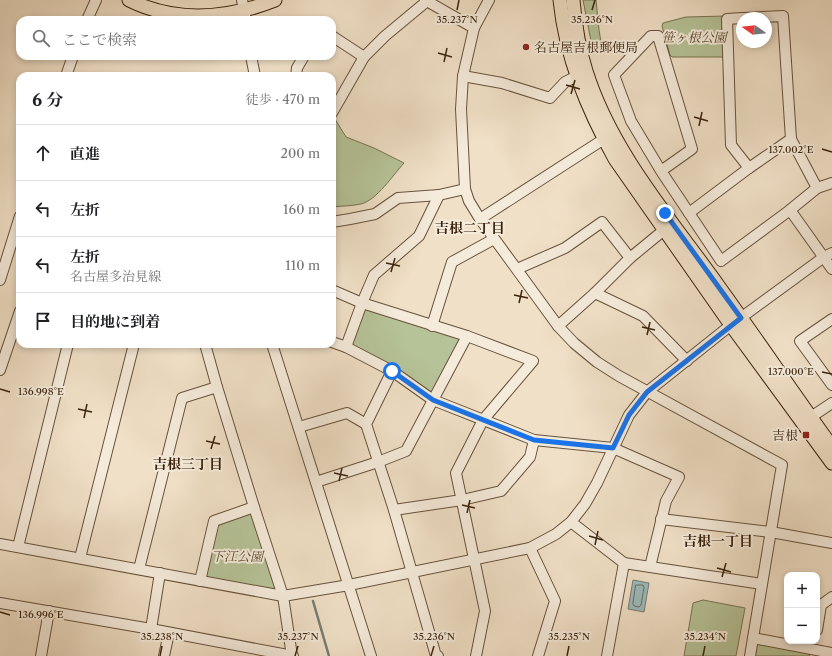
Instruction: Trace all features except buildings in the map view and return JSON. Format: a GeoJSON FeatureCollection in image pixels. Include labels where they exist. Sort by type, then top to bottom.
{"type":"FeatureCollection","features":[{"type":"Feature","properties":{"kind":"main road"},"geometry":{"type":"LineString","coordinates":[[129,0],[153,10],[179,15],[208,16],[232,14],[275,0]]}},
{"type":"Feature","properties":{"kind":"main road"},"geometry":{"type":"LineString","coordinates":[[560,0],[562,22],[576,76],[604,139],[615,159],[664,230],[811,417],[832,447]]}},
{"type":"Feature","properties":{"kind":"main road"},"geometry":{"type":"LineString","coordinates":[[573,0],[580,49],[586,73],[610,129],[619,145],[736,322],[832,463]]}},
{"type":"Feature","properties":{"kind":"street"},"geometry":{"type":"LineString","coordinates":[[89,16],[96,0]]}},
{"type":"Feature","properties":{"kind":"street"},"geometry":{"type":"LineString","coordinates":[[489,0],[474,28],[463,76],[461,109],[464,189],[469,201],[480,219],[558,326],[574,343],[596,362],[647,392],[782,465],[750,656]]}},
{"type":"Feature","properties":{"kind":"street"},"geometry":{"type":"LineString","coordinates":[[336,106],[364,57],[385,36],[426,1],[474,28]]}},
{"type":"Feature","properties":{"kind":"street"},"geometry":{"type":"LineString","coordinates":[[772,17],[783,16],[791,139],[817,188]]}},
{"type":"Feature","properties":{"kind":"street"},"geometry":{"type":"LineString","coordinates":[[736,19],[727,20],[731,145],[749,168]]}},
{"type":"Feature","properties":{"kind":"street"},"geometry":{"type":"LineString","coordinates":[[661,171],[692,149],[658,36],[651,36],[614,75],[631,121],[661,171],[721,261],[817,188],[832,183]]}},
{"type":"Feature","properties":{"kind":"street"},"geometry":{"type":"LineString","coordinates":[[336,39],[364,57]]}},
{"type":"Feature","properties":{"kind":"street"},"geometry":{"type":"LineString","coordinates":[[67,72],[72,60]]}},
{"type":"Feature","properties":{"kind":"street"},"geometry":{"type":"LineString","coordinates":[[253,60],[254,72]]}},
{"type":"Feature","properties":{"kind":"street"},"geometry":{"type":"LineString","coordinates":[[296,72],[296,68],[301,60]]}},
{"type":"Feature","properties":{"kind":"street"},"geometry":{"type":"LineString","coordinates":[[463,76],[502,83],[550,98],[566,82],[576,76]]}},
{"type":"Feature","properties":{"kind":"street"},"geometry":{"type":"LineString","coordinates":[[480,219],[604,139]]}},
{"type":"Feature","properties":{"kind":"street"},"geometry":{"type":"LineString","coordinates":[[689,213],[791,139]]}},
{"type":"Feature","properties":{"kind":"street"},"geometry":{"type":"LineString","coordinates":[[336,221],[375,214],[398,198],[439,195],[464,189]]}},
{"type":"Feature","properties":{"kind":"street"},"geometry":{"type":"LineString","coordinates":[[346,347],[374,275],[419,236],[439,195]]}},
{"type":"Feature","properties":{"kind":"street"},"geometry":{"type":"LineString","coordinates":[[790,210],[828,255],[832,269]]}},
{"type":"Feature","properties":{"kind":"street"},"geometry":{"type":"LineString","coordinates":[[517,269],[566,248],[602,222],[630,258]]}},
{"type":"Feature","properties":{"kind":"street"},"geometry":{"type":"LineString","coordinates":[[0,280],[16,229]]}},
{"type":"Feature","properties":{"kind":"street"},"geometry":{"type":"LineString","coordinates":[[558,326],[595,293],[630,258],[664,230]]}},
{"type":"Feature","properties":{"kind":"street"},"geometry":{"type":"LineString","coordinates":[[432,326],[452,262],[494,239]]}},
{"type":"Feature","properties":{"kind":"street"},"geometry":{"type":"LineString","coordinates":[[0,544],[283,596],[349,585],[530,548],[556,534],[571,522],[585,504],[597,483],[629,415],[647,392],[736,322],[828,255]]}},
{"type":"Feature","properties":{"kind":"street"},"geometry":{"type":"LineString","coordinates":[[336,292],[362,303],[468,336],[533,361],[483,420],[456,473],[485,611],[476,656]]}},
{"type":"Feature","properties":{"kind":"street"},"geometry":{"type":"LineString","coordinates":[[595,293],[643,316],[687,361]]}},
{"type":"Feature","properties":{"kind":"street"},"geometry":{"type":"LineString","coordinates":[[832,319],[800,341],[832,385]]}},
{"type":"Feature","properties":{"kind":"street"},"geometry":{"type":"LineString","coordinates":[[0,370],[16,323]]}},
{"type":"Feature","properties":{"kind":"street"},"geometry":{"type":"LineString","coordinates":[[316,482],[378,462],[406,451],[468,336]]}},
{"type":"Feature","properties":{"kind":"street"},"geometry":{"type":"LineString","coordinates":[[336,343],[346,347],[392,371],[433,400],[534,440],[613,448],[679,477],[666,501],[650,567]]}},
{"type":"Feature","properties":{"kind":"street"},"geometry":{"type":"LineString","coordinates":[[18,547],[67,348]]}},
{"type":"Feature","properties":{"kind":"street"},"geometry":{"type":"LineString","coordinates":[[80,558],[133,348]]}},
{"type":"Feature","properties":{"kind":"street"},"geometry":{"type":"LineString","coordinates":[[0,603],[151,629],[293,656],[283,596],[254,507],[206,348]]}},
{"type":"Feature","properties":{"kind":"street"},"geometry":{"type":"LineString","coordinates":[[273,348],[371,656]]}},
{"type":"Feature","properties":{"kind":"street"},"geometry":{"type":"LineString","coordinates":[[366,424],[392,371]]}},
{"type":"Feature","properties":{"kind":"street"},"geometry":{"type":"LineString","coordinates":[[139,569],[182,398],[217,387]]}},
{"type":"Feature","properties":{"kind":"street"},"geometry":{"type":"LineString","coordinates":[[811,417],[832,403]]}},
{"type":"Feature","properties":{"kind":"street"},"geometry":{"type":"LineString","coordinates":[[299,427],[347,413],[366,424],[394,510],[436,656],[438,656]]}},
{"type":"Feature","properties":{"kind":"street"},"geometry":{"type":"LineString","coordinates":[[394,510],[462,500],[500,492],[530,457],[534,440]]}},
{"type":"Feature","properties":{"kind":"street"},"geometry":{"type":"LineString","coordinates":[[200,581],[214,521],[254,507]]}},
{"type":"Feature","properties":{"kind":"street"},"geometry":{"type":"LineString","coordinates":[[661,518],[771,532],[832,543]]}},
{"type":"Feature","properties":{"kind":"street"},"geometry":{"type":"LineString","coordinates":[[571,522],[624,563],[762,584]]}},
{"type":"Feature","properties":{"kind":"street"},"geometry":{"type":"LineString","coordinates":[[530,548],[554,602],[538,656]]}},
{"type":"Feature","properties":{"kind":"street"},"geometry":{"type":"LineString","coordinates":[[607,656],[624,563]]}},
{"type":"Feature","properties":{"kind":"street"},"geometry":{"type":"LineString","coordinates":[[151,629],[160,573]]}},
{"type":"Feature","properties":{"kind":"street"},"geometry":{"type":"LineString","coordinates":[[820,615],[822,605],[832,597]]}},
{"type":"Feature","properties":{"kind":"street"},"geometry":{"type":"LineString","coordinates":[[41,656],[49,611]]}},
{"type":"Feature","properties":{"kind":"street"},"geometry":{"type":"LineString","coordinates":[[164,656],[169,633]]}},
{"type":"Feature","properties":{"kind":"street"},"geometry":{"type":"LineString","coordinates":[[753,638],[814,648],[832,653]]}},
{"type":"Feature","properties":{"kind":"green space"},"geometry":{"type":"Polygon","coordinates":[[[583,0],[596,0],[602,48],[593,51],[583,0]]]}},
{"type":"Feature","properties":{"kind":"green space","name":"笹ヶ根公園"},"geometry":{"type":"Polygon","coordinates":[[[726,16],[724,57],[672,57],[670,55],[662,26],[663,23],[686,17],[726,16]]]}},
{"type":"Feature","properties":{"kind":"green space"},"geometry":{"type":"Polygon","coordinates":[[[336,121],[346,137],[374,148],[404,163],[373,198],[367,202],[350,206],[336,207],[336,121]]]}},
{"type":"Feature","properties":{"kind":"green space"},"geometry":{"type":"Polygon","coordinates":[[[367,308],[457,338],[460,341],[431,395],[351,348],[363,310],[367,308]]]}},
{"type":"Feature","properties":{"kind":"green space","name":"下江公園"},"geometry":{"type":"Polygon","coordinates":[[[251,512],[276,585],[272,591],[209,578],[204,573],[217,526],[251,512]]]}},
{"type":"Feature","properties":{"kind":"green space"},"geometry":{"type":"Polygon","coordinates":[[[703,600],[745,608],[736,656],[684,656],[693,603],[703,600]]]}},
{"type":"Feature","properties":{"kind":"green space"},"geometry":{"type":"Polygon","coordinates":[[[760,643],[808,653],[810,656],[755,656],[757,644],[760,643]]]}},
{"type":"Feature","properties":{"kind":"water"},"geometry":{"type":"Polygon","coordinates":[[[633,580],[649,583],[644,612],[628,609],[633,580]]]}},
{"type":"Feature","properties":{"kind":"waterway"},"geometry":{"type":"LineString","coordinates":[[313,601],[329,656]]}},
{"type":"Feature","properties":{"kind":"place","name":"名古屋吉根郵便局"},"geometry":{"type":"Point","coordinates":[526,47]}},
{"type":"Feature","properties":{"kind":"place","name":"吉根"},"geometry":{"type":"Point","coordinates":[806,435]}},
{"type":"Feature","properties":{"kind":"district","name":"吉根二丁目"},"geometry":{"type":"Point","coordinates":[470,228]}},
{"type":"Feature","properties":{"kind":"district","name":"吉根三丁目"},"geometry":{"type":"Point","coordinates":[188,464]}},
{"type":"Feature","properties":{"kind":"district","name":"吉根一丁目"},"geometry":{"type":"Point","coordinates":[718,541]}},
{"type":"Feature","properties":{"kind":"route"},"geometry":{"type":"LineString","coordinates":[[392,371],[433,400],[534,440],[613,448],[629,415],[647,392],[741,318],[665,213]]}}]}
